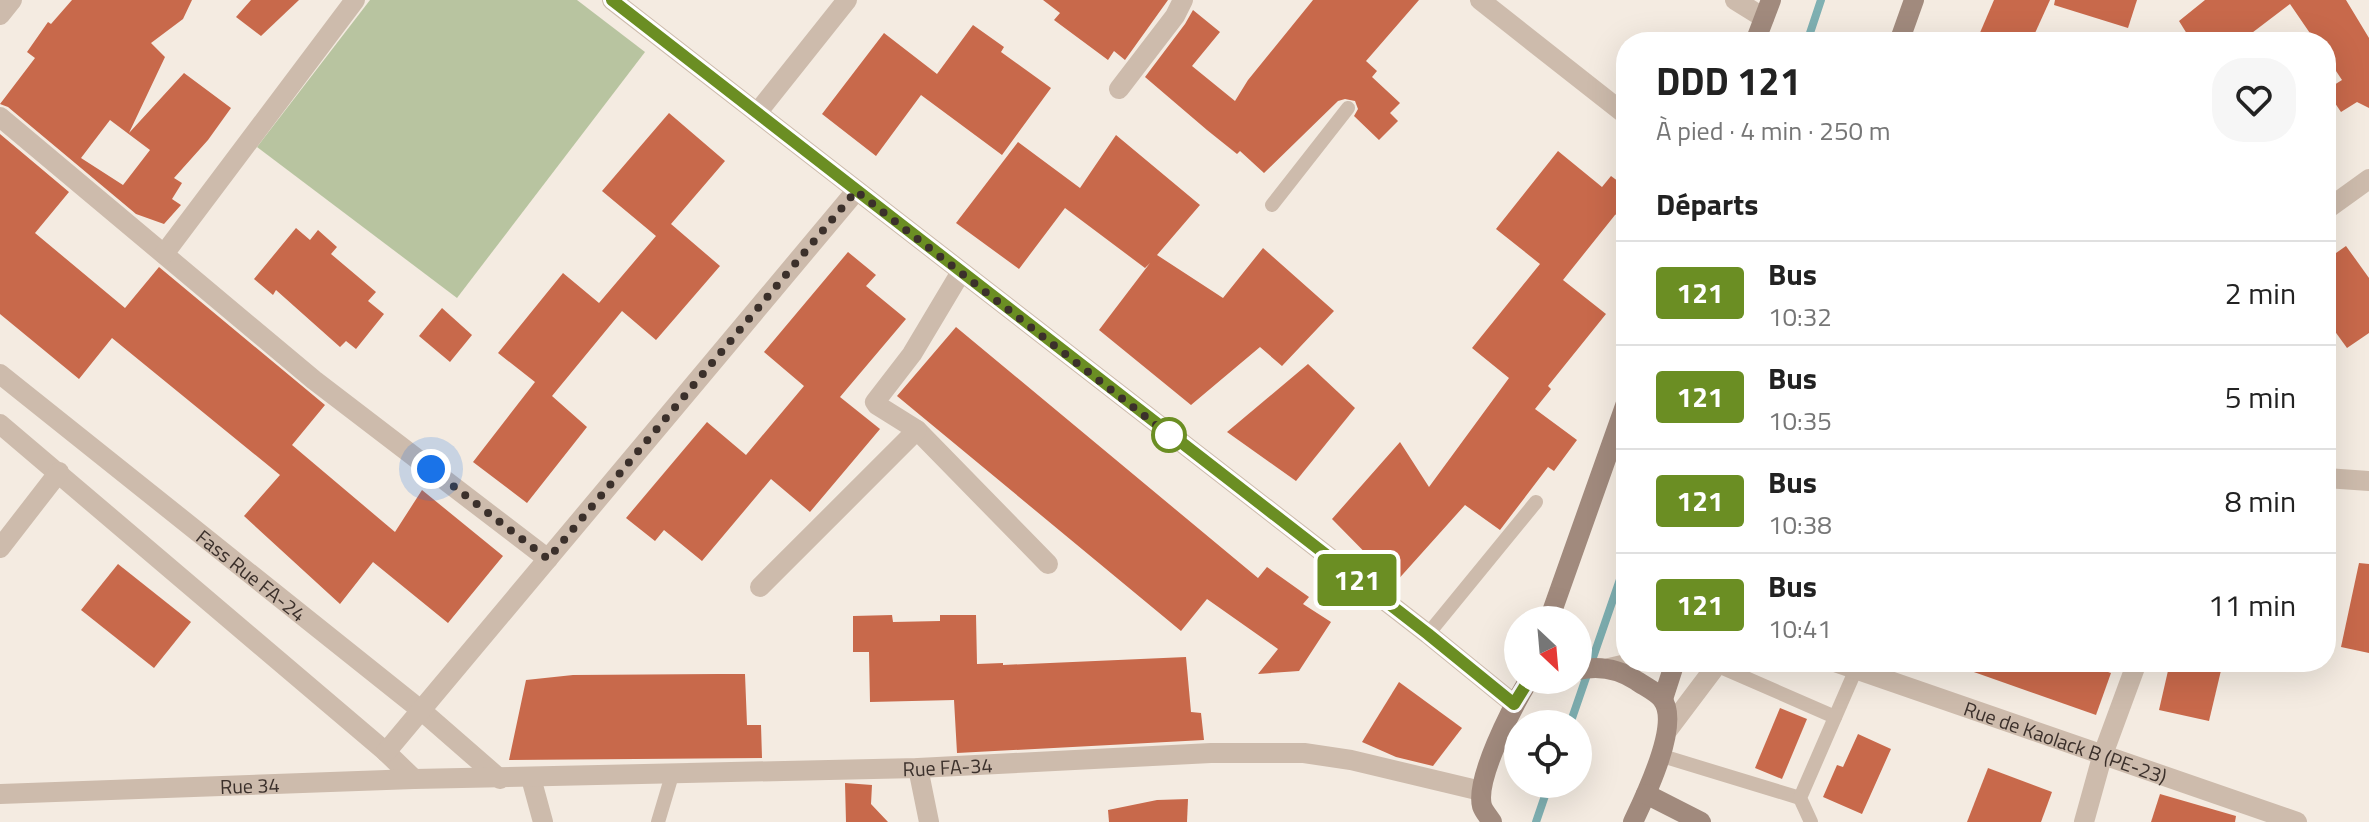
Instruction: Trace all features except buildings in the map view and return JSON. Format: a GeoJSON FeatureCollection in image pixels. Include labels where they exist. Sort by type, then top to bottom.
{"type":"FeatureCollection","features":[{"type":"Feature","properties":{"kind":"main road"},"geometry":{"type":"LineString","coordinates":[[1903,32],[1914,0]]}},
{"type":"Feature","properties":{"kind":"main road"},"geometry":{"type":"LineString","coordinates":[[1759,32],[1767,9]]}},
{"type":"Feature","properties":{"kind":"main road"},"geometry":{"type":"LineString","coordinates":[[1554,606],[1616,431]]}},
{"type":"Feature","properties":{"kind":"main road"},"geometry":{"type":"LineString","coordinates":[[1592,669],[1616,671]]}},
{"type":"Feature","properties":{"kind":"main road"},"geometry":{"type":"LineString","coordinates":[[1619,672],[1663,699]]}},
{"type":"Feature","properties":{"kind":"main road"},"geometry":{"type":"LineString","coordinates":[[1633,822],[1667,731],[1668,715],[1663,699],[1672,672]]}},
{"type":"Feature","properties":{"kind":"main road"},"geometry":{"type":"LineString","coordinates":[[1492,822],[1482,808],[1481,791],[1492,756],[1521,694]]}},
{"type":"Feature","properties":{"kind":"main road"},"geometry":{"type":"LineString","coordinates":[[1646,794],[1701,822]]}},
{"type":"Feature","properties":{"kind":"street"},"geometry":{"type":"LineString","coordinates":[[0,15],[12,0]]}},
{"type":"Feature","properties":{"kind":"street"},"geometry":{"type":"LineString","coordinates":[[164,254],[355,0]]}},
{"type":"Feature","properties":{"kind":"street"},"geometry":{"type":"LineString","coordinates":[[612,0],[1514,704]]}},
{"type":"Feature","properties":{"kind":"street"},"geometry":{"type":"LineString","coordinates":[[757,113],[847,0]]}},
{"type":"Feature","properties":{"kind":"street"},"geometry":{"type":"LineString","coordinates":[[1119,89],[1175,16],[1183,0]]}},
{"type":"Feature","properties":{"kind":"street"},"geometry":{"type":"LineString","coordinates":[[1480,0],[1616,107]]}},
{"type":"Feature","properties":{"kind":"street"},"geometry":{"type":"LineString","coordinates":[[1735,0],[1767,9]]}},
{"type":"Feature","properties":{"kind":"street"},"geometry":{"type":"LineString","coordinates":[[0,117],[314,380],[548,559]]}},
{"type":"Feature","properties":{"kind":"street"},"geometry":{"type":"LineString","coordinates":[[2336,203],[2369,179]]}},
{"type":"Feature","properties":{"kind":"street"},"geometry":{"type":"LineString","coordinates":[[386,752],[856,191]]}},
{"type":"Feature","properties":{"kind":"street"},"geometry":{"type":"LineString","coordinates":[[961,272],[912,354],[875,402],[917,430],[1048,564]]}},
{"type":"Feature","properties":{"kind":"street","name":"Fass Rue FA-24"},"geometry":{"type":"LineString","coordinates":[[0,374],[422,711],[500,779]]}},
{"type":"Feature","properties":{"kind":"street"},"geometry":{"type":"LineString","coordinates":[[0,424],[414,779]]}},
{"type":"Feature","properties":{"kind":"street"},"geometry":{"type":"LineString","coordinates":[[760,587],[917,430]]}},
{"type":"Feature","properties":{"kind":"street"},"geometry":{"type":"LineString","coordinates":[[0,548],[59,472]]}},
{"type":"Feature","properties":{"kind":"street"},"geometry":{"type":"LineString","coordinates":[[2336,479],[2369,481]]}},
{"type":"Feature","properties":{"kind":"street"},"geometry":{"type":"LineString","coordinates":[[1609,668],[1616,666]]}},
{"type":"Feature","properties":{"kind":"street"},"geometry":{"type":"LineString","coordinates":[[1667,731],[1711,672]]}},
{"type":"Feature","properties":{"kind":"street","name":"Rue de Kaolack B (PE-23)"},"geometry":{"type":"LineString","coordinates":[[1864,672],[2102,757],[2297,822]]}},
{"type":"Feature","properties":{"kind":"street"},"geometry":{"type":"LineString","coordinates":[[2084,822],[2102,757],[2133,672]]}},
{"type":"Feature","properties":{"kind":"street","name":"Rue FA-34"},"geometry":{"type":"LineString","coordinates":[[500,779],[918,768],[1211,753],[1304,753],[1481,791]]}},
{"type":"Feature","properties":{"kind":"street"},"geometry":{"type":"LineString","coordinates":[[918,768],[929,822]]}},
{"type":"Feature","properties":{"kind":"street"},"geometry":{"type":"LineString","coordinates":[[531,778],[543,822]]}},
{"type":"Feature","properties":{"kind":"street","name":"Rue 34"},"geometry":{"type":"LineString","coordinates":[[0,794],[414,779],[500,779]]}},
{"type":"Feature","properties":{"kind":"lane"},"geometry":{"type":"LineString","coordinates":[[1272,205],[1348,108]]}},
{"type":"Feature","properties":{"kind":"lane"},"geometry":{"type":"LineString","coordinates":[[1428,634],[1536,502]]}},
{"type":"Feature","properties":{"kind":"lane"},"geometry":{"type":"LineString","coordinates":[[1738,672],[1835,717]]}},
{"type":"Feature","properties":{"kind":"lane"},"geometry":{"type":"LineString","coordinates":[[1811,822],[1800,798],[1855,672]]}},
{"type":"Feature","properties":{"kind":"lane"},"geometry":{"type":"LineString","coordinates":[[1659,755],[1800,798]]}},
{"type":"Feature","properties":{"kind":"lane"},"geometry":{"type":"LineString","coordinates":[[658,822],[672,775]]}},
{"type":"Feature","properties":{"kind":"green space"},"geometry":{"type":"Polygon","coordinates":[[[370,0],[577,0],[645,52],[457,298],[257,147],[370,0]]]}},
{"type":"Feature","properties":{"kind":"waterway"},"geometry":{"type":"LineString","coordinates":[[1810,32],[1821,0]]}},
{"type":"Feature","properties":{"kind":"waterway"},"geometry":{"type":"LineString","coordinates":[[1575,710],[1616,591]]}},
{"type":"Feature","properties":{"kind":"waterway"},"geometry":{"type":"LineString","coordinates":[[1536,822],[1544,798]]}},
{"type":"Feature","properties":{"kind":"bus line","name":"121"},"geometry":{"type":"LineString","coordinates":[[612,0],[1514,704],[1520,694]]}},
{"type":"Feature","properties":{"kind":"route"},"geometry":{"type":"LineString","coordinates":[[431,469],[548,559],[856,191],[1169,435]]}}]}
